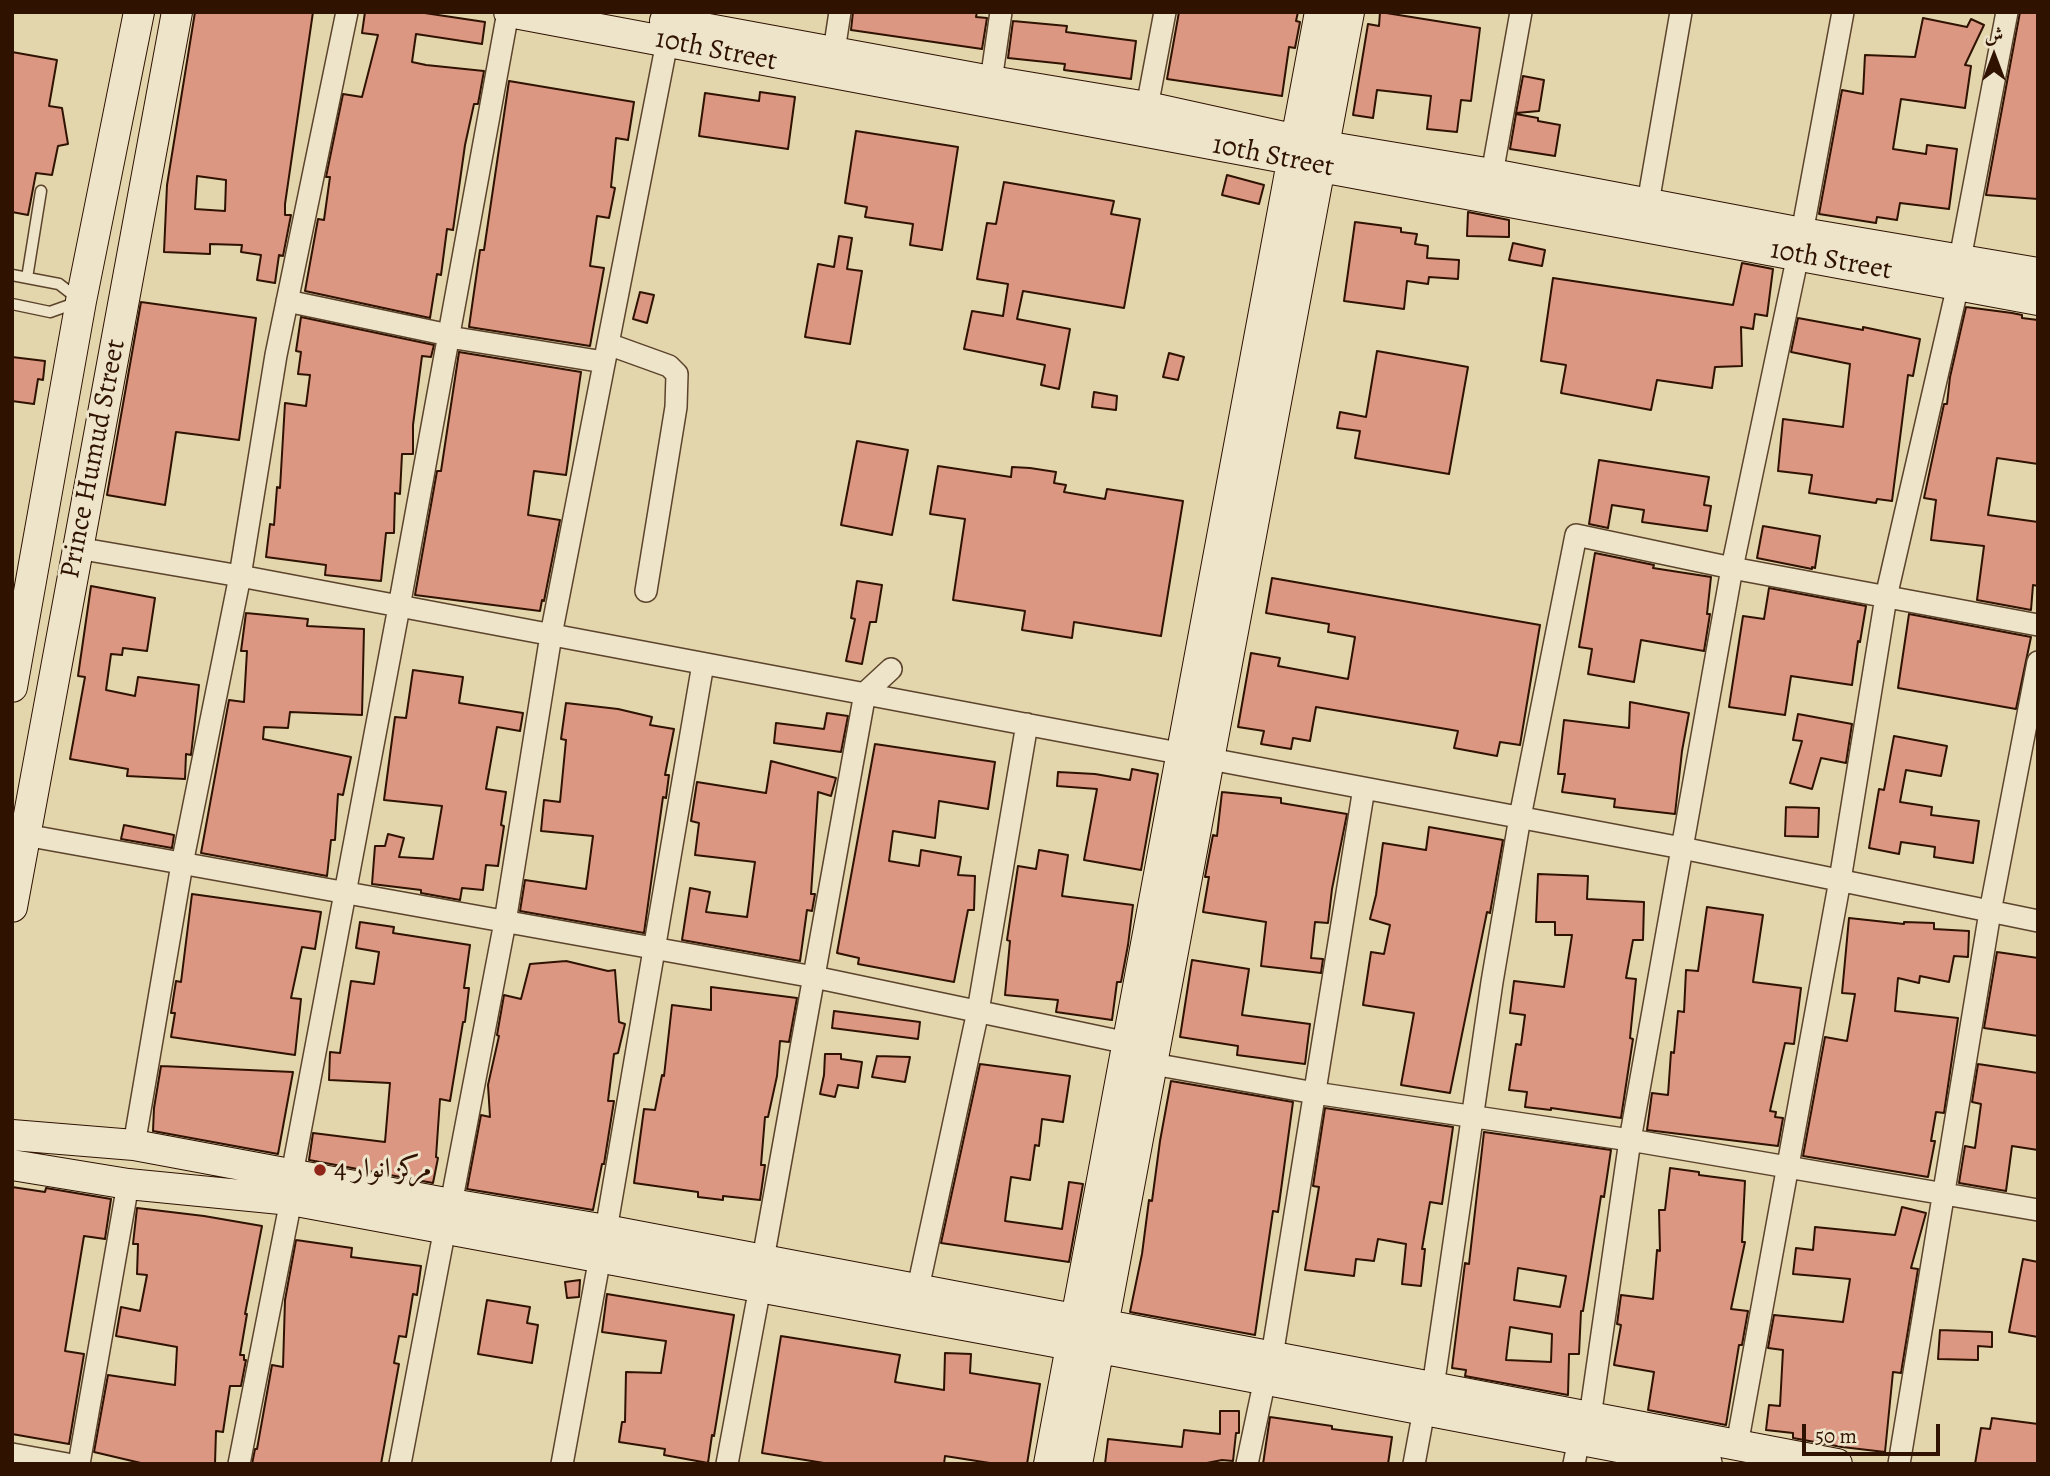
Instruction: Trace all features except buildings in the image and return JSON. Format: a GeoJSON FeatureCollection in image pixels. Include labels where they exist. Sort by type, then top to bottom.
{"type":"FeatureCollection","features":[{"type":"Feature","properties":{"kind":"street","name":"Prince Humud Street"},"geometry":{"type":"LineString","coordinates":[[12,687],[81,301],[139,12]]}},
{"type":"Feature","properties":{"kind":"street","name":"Prince Humud Street"},"geometry":{"type":"LineString","coordinates":[[12,907],[177,12]]}},
{"type":"Feature","properties":{"kind":"street"},"geometry":{"type":"LineString","coordinates":[[134,1145],[181,864],[240,576],[276,355],[347,12]]}},
{"type":"Feature","properties":{"kind":"street"},"geometry":{"type":"LineString","coordinates":[[240,1464],[343,893],[509,12]]}},
{"type":"Feature","properties":{"kind":"street","name":"10th Street"},"geometry":{"type":"LineString","coordinates":[[509,12],[676,26],[834,51],[1147,107],[1309,154],[1492,174],[1648,203],[1800,244]]}},
{"type":"Feature","properties":{"kind":"street","name":"10th Street"},"geometry":{"type":"LineString","coordinates":[[617,12],[1309,154],[1959,272],[2038,273]]}},
{"type":"Feature","properties":{"kind":"street"},"geometry":{"type":"LineString","coordinates":[[834,51],[840,12]]}},
{"type":"Feature","properties":{"kind":"street"},"geometry":{"type":"LineString","coordinates":[[991,80],[1001,12]]}},
{"type":"Feature","properties":{"kind":"street"},"geometry":{"type":"LineString","coordinates":[[1147,107],[1165,12]]}},
{"type":"Feature","properties":{"kind":"street"},"geometry":{"type":"LineString","coordinates":[[1309,154],[1320,12]]}},
{"type":"Feature","properties":{"kind":"street"},"geometry":{"type":"LineString","coordinates":[[1049,1464],[1088,1334],[1153,1064],[1196,756],[1309,154],[1349,12]]}},
{"type":"Feature","properties":{"kind":"street"},"geometry":{"type":"LineString","coordinates":[[1492,174],[1521,12]]}},
{"type":"Feature","properties":{"kind":"street"},"geometry":{"type":"LineString","coordinates":[[1648,203],[1681,12]]}},
{"type":"Feature","properties":{"kind":"street"},"geometry":{"type":"LineString","coordinates":[[1581,1440],[1630,1140],[1732,568],[1800,244],[1843,12]]}},
{"type":"Feature","properties":{"kind":"street"},"geometry":{"type":"LineString","coordinates":[[1723,1454],[1789,1167],[1840,880],[1886,597],[1959,272],[2007,12]]}},
{"type":"Feature","properties":{"kind":"street"},"geometry":{"type":"LineString","coordinates":[[400,1464],[505,922],[551,635],[606,353],[676,26]]}},
{"type":"Feature","properties":{"kind":"street","name":"10th Street"},"geometry":{"type":"LineString","coordinates":[[1959,272],[2038,300]]}},
{"type":"Feature","properties":{"kind":"street"},"geometry":{"type":"LineString","coordinates":[[287,301],[449,336],[606,353],[670,366],[677,373],[676,407],[646,591]]}},
{"type":"Feature","properties":{"kind":"street"},"geometry":{"type":"LineString","coordinates":[[1415,1464],[1429,1398],[1492,982],[1576,535],[1732,568],[2038,625]]}},
{"type":"Feature","properties":{"kind":"street"},"geometry":{"type":"LineString","coordinates":[[77,548],[240,576],[1521,817],[2038,921]]}},
{"type":"Feature","properties":{"kind":"street"},"geometry":{"type":"LineString","coordinates":[[1899,1464],[1990,912],[2038,662]]}},
{"type":"Feature","properties":{"kind":"street"},"geometry":{"type":"LineString","coordinates":[[562,1464],[703,664]]}},
{"type":"Feature","properties":{"kind":"street"},"geometry":{"type":"LineString","coordinates":[[727,1464],[865,693],[891,669]]}},
{"type":"Feature","properties":{"kind":"street"},"geometry":{"type":"LineString","coordinates":[[918,1288],[978,1012],[1027,724]]}},
{"type":"Feature","properties":{"kind":"street"},"geometry":{"type":"LineString","coordinates":[[1077,1464],[1088,1334],[1128,1043],[1196,756]]}},
{"type":"Feature","properties":{"kind":"street"},"geometry":{"type":"LineString","coordinates":[[1247,1464],[1269,1368],[1364,788]]}},
{"type":"Feature","properties":{"kind":"street"},"geometry":{"type":"LineString","coordinates":[[25,835],[814,977],[1128,1043]]}},
{"type":"Feature","properties":{"kind":"street"},"geometry":{"type":"LineString","coordinates":[[1153,1064],[1315,1093],[1630,1140],[2038,1210]]}},
{"type":"Feature","properties":{"kind":"street"},"geometry":{"type":"LineString","coordinates":[[12,1135],[134,1145],[292,1187],[761,1273],[918,1288],[1088,1334],[1429,1398],[1581,1440],[1838,1464]]}},
{"type":"Feature","properties":{"kind":"street"},"geometry":{"type":"LineString","coordinates":[[12,1164],[128,1184],[292,1187]]}},
{"type":"Feature","properties":{"kind":"street"},"geometry":{"type":"LineString","coordinates":[[79,1464],[128,1184]]}},
{"type":"Feature","properties":{"kind":"street"},"geometry":{"type":"LineString","coordinates":[[761,1273],[895,1320],[1088,1334]]}},
{"type":"Feature","properties":{"kind":"street"},"geometry":{"type":"LineString","coordinates":[[12,1454],[67,1464]]}},
{"type":"Feature","properties":{"kind":"lane"},"geometry":{"type":"LineString","coordinates":[[27,278],[41,191]]}},
{"type":"Feature","properties":{"kind":"lane"},"geometry":{"type":"LineString","coordinates":[[12,275],[59,284],[81,301]]}},
{"type":"Feature","properties":{"kind":"lane"},"geometry":{"type":"LineString","coordinates":[[12,304],[50,312],[81,301]]}},
{"type":"Feature","properties":{"kind":"place","name":"مركز انوار 4"},"geometry":{"type":"Point","coordinates":[320,1170]}}]}
